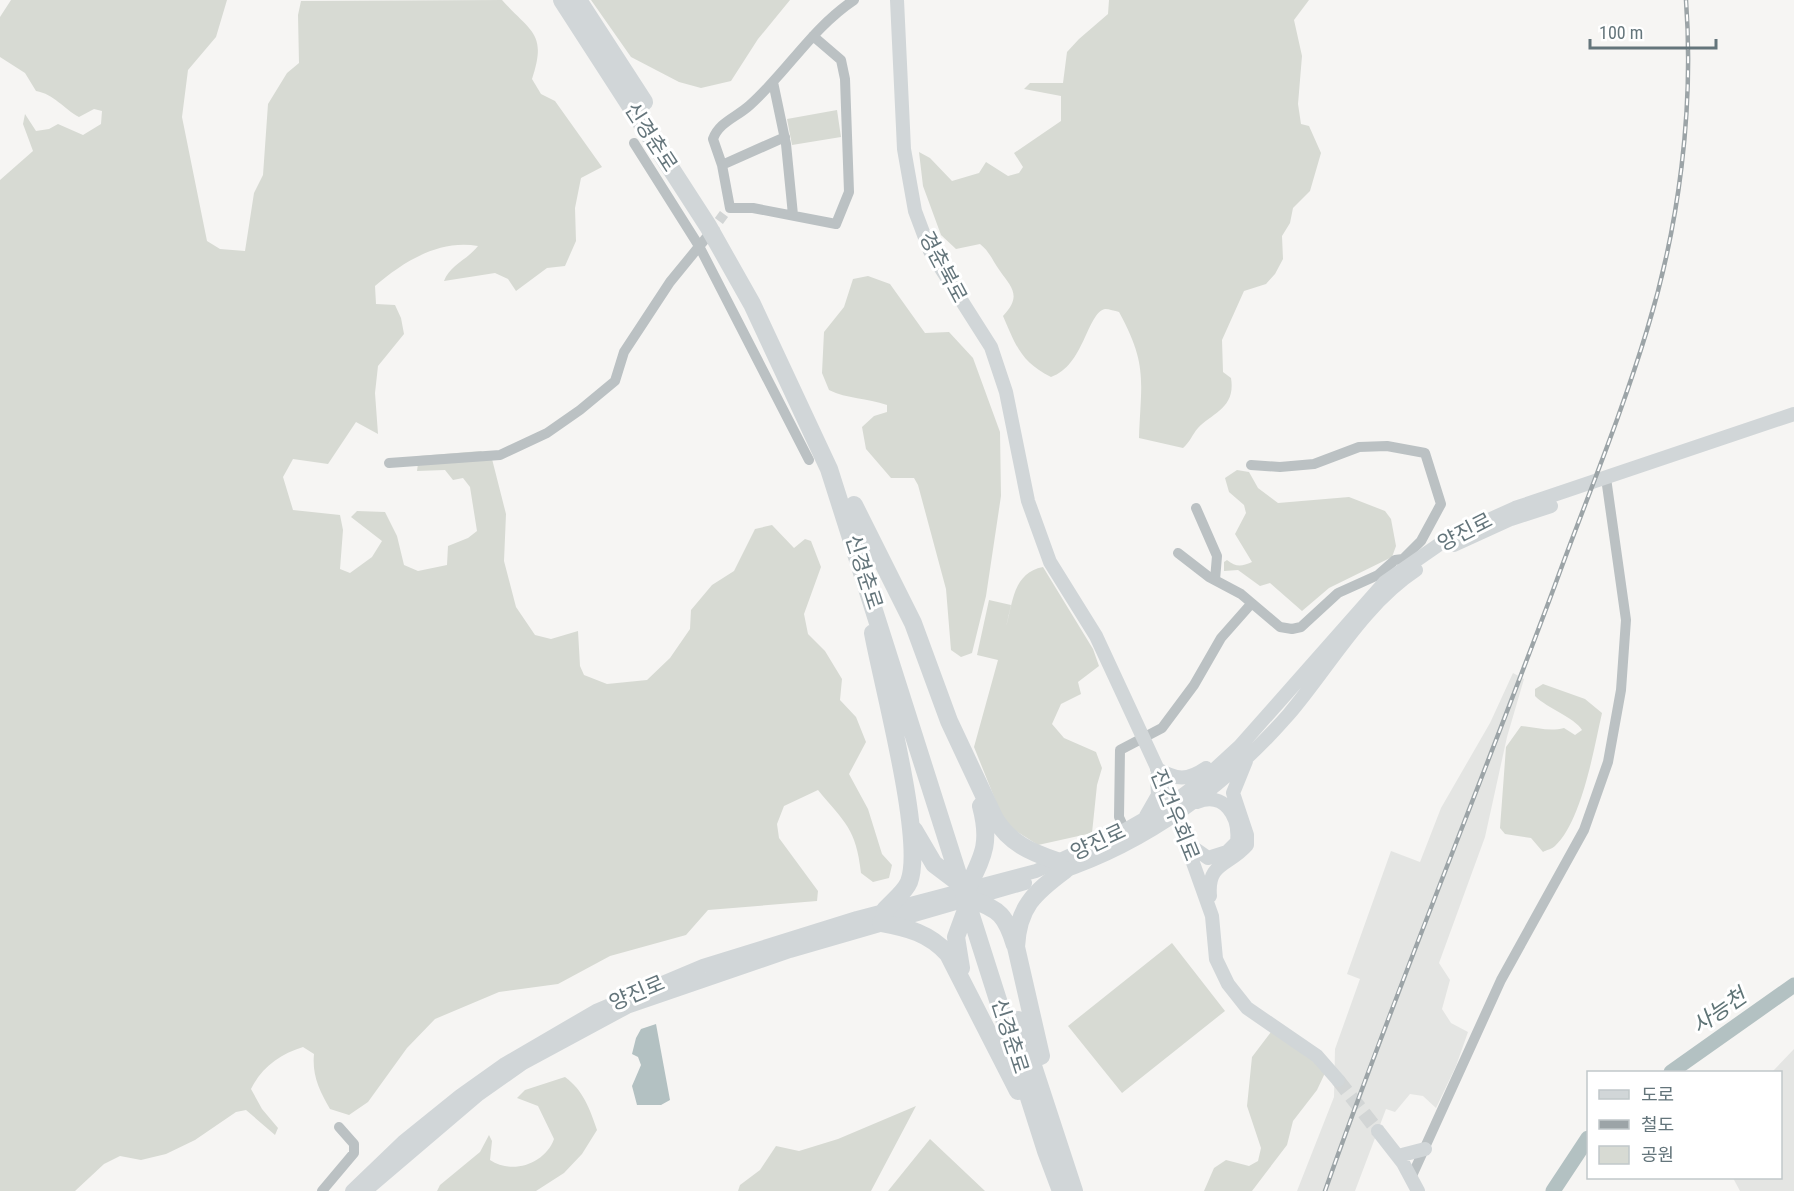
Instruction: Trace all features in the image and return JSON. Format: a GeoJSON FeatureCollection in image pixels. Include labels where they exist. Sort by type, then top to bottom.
{"type":"FeatureCollection","features":[{"type":"Feature","properties":{"kind":"highway","name":"신경춘로"},"geometry":{"type":"LineString","coordinates":[[562,0],[708,226],[752,304],[829,469],[1053,1148],[1061,1191]]}},
{"type":"Feature","properties":{"kind":"highway","name":"신경춘로"},"geometry":{"type":"LineString","coordinates":[[578,0],[684,166],[745,268],[784,344],[854,504],[962,867]]}},
{"type":"Feature","properties":{"kind":"highway"},"geometry":{"type":"LineString","coordinates":[[854,504],[913,623],[967,761],[1003,833],[1018,845],[1061,866],[1023,910],[1017,931],[1016,947]]}},
{"type":"Feature","properties":{"kind":"highway"},"geometry":{"type":"LineString","coordinates":[[850,529],[910,823],[912,868],[908,883],[883,917],[921,933],[938,943],[948,954],[1053,1148]]}},
{"type":"Feature","properties":{"kind":"highway"},"geometry":{"type":"LineString","coordinates":[[965,985],[956,937],[969,894],[986,852],[987,837],[967,761]]}},
{"type":"Feature","properties":{"kind":"highway"},"geometry":{"type":"LineString","coordinates":[[910,823],[934,864],[969,894],[1000,912],[1009,927],[1016,947],[1053,1148]]}},
{"type":"Feature","properties":{"kind":"highway","name":"신경춘로"},"geometry":{"type":"LineString","coordinates":[[1053,1148],[1074,1191]]}},
{"type":"Feature","properties":{"kind":"main road","name":"경춘북로"},"geometry":{"type":"LineString","coordinates":[[897,0],[904,149],[915,211],[930,251],[991,347],[1006,392],[1035,522]]}},
{"type":"Feature","properties":{"kind":"main road","name":"양진로"},"geometry":{"type":"LineString","coordinates":[[1061,866],[1145,818],[1192,804],[1252,753],[1289,714],[1371,611],[1408,575],[1453,545],[1607,482],[1794,414]]}},
{"type":"Feature","properties":{"kind":"main road","name":"양진로"},"geometry":{"type":"LineString","coordinates":[[351,1191],[403,1142],[460,1096],[505,1064],[587,1015],[634,993],[703,966],[969,894],[1061,866],[1127,843],[1158,826],[1263,722],[1367,601],[1425,545],[1482,521],[1794,424]]}},
{"type":"Feature","properties":{"kind":"main road","name":"진건우회로"},"geometry":{"type":"LineString","coordinates":[[1035,522],[1050,562],[1096,636],[1174,808],[1212,916],[1216,959],[1228,984],[1247,1008],[1317,1056],[1338,1080]]}},
{"type":"Feature","properties":{"kind":"main road"},"geometry":{"type":"LineString","coordinates":[[1212,916],[1209,880],[1217,867],[1239,854],[1247,845],[1247,835],[1233,793],[1241,770],[1252,753]]}},
{"type":"Feature","properties":{"kind":"main road"},"geometry":{"type":"LineString","coordinates":[[1157,769],[1172,777],[1183,779],[1232,754]]}},
{"type":"Feature","properties":{"kind":"main road"},"geometry":{"type":"LineString","coordinates":[[1145,818],[1158,795],[1157,769]]}},
{"type":"Feature","properties":{"kind":"main road"},"geometry":{"type":"LineString","coordinates":[[1187,842],[1196,852],[1208,858],[1227,852],[1234,846],[1238,836],[1226,804],[1218,799],[1207,798],[1192,804]]}},
{"type":"Feature","properties":{"kind":"main road"},"geometry":{"type":"LineString","coordinates":[[1158,826],[1175,834],[1195,865]]}},
{"type":"Feature","properties":{"kind":"main road","name":"양진로"},"geometry":{"type":"LineString","coordinates":[[365,1191],[479,1094],[523,1063],[592,1024],[627,1007],[883,917]]}},
{"type":"Feature","properties":{"kind":"main road"},"geometry":{"type":"LineString","coordinates":[[1378,1131],[1398,1156],[1418,1191]]}},
{"type":"Feature","properties":{"kind":"main road"},"geometry":{"type":"LineString","coordinates":[[1398,1156],[1425,1149]]}},
{"type":"Feature","properties":{"kind":"street"},"geometry":{"type":"LineString","coordinates":[[813,36],[841,60],[845,79],[849,192],[836,224],[793,215],[727,211],[722,165],[713,139],[717,129],[749,106],[813,36],[854,0]]}},
{"type":"Feature","properties":{"kind":"street"},"geometry":{"type":"LineString","coordinates":[[772,82],[785,137],[793,215]]}},
{"type":"Feature","properties":{"kind":"street"},"geometry":{"type":"LineString","coordinates":[[722,165],[785,137]]}},
{"type":"Feature","properties":{"kind":"street"},"geometry":{"type":"LineString","coordinates":[[634,144],[703,242],[809,460]]}},
{"type":"Feature","properties":{"kind":"street"},"geometry":{"type":"LineString","coordinates":[[389,463],[500,455],[547,433],[563,422],[615,381],[624,352],[670,282],[703,242]]}},
{"type":"Feature","properties":{"kind":"street"},"geometry":{"type":"LineString","coordinates":[[1178,554],[1215,580],[1241,594],[1280,627],[1292,629],[1301,627],[1338,593],[1378,575],[1395,560],[1403,559],[1425,545],[1441,504],[1425,453],[1387,446],[1359,447],[1314,464],[1280,467],[1251,465]]}},
{"type":"Feature","properties":{"kind":"street"},"geometry":{"type":"LineString","coordinates":[[1411,1178],[1501,980],[1584,830],[1608,762],[1621,690],[1626,620],[1607,482]]}},
{"type":"Feature","properties":{"kind":"street"},"geometry":{"type":"LineString","coordinates":[[1196,508],[1217,556],[1215,580]]}},
{"type":"Feature","properties":{"kind":"street"},"geometry":{"type":"LineString","coordinates":[[1125,830],[1119,817],[1120,750],[1162,728],[1194,685],[1221,638],[1251,604]]}},
{"type":"Feature","properties":{"kind":"street"},"geometry":{"type":"LineString","coordinates":[[322,1191],[354,1153],[354,1144],[339,1127]]}},
{"type":"Feature","properties":{"kind":"shaded area"},"geometry":{"type":"Polygon","coordinates":[[[1513,673],[1524,679],[1507,737],[1485,837],[1439,963],[1450,980],[1442,1009],[1451,1023],[1468,1032],[1456,1066],[1436,1108],[1423,1096],[1410,1094],[1395,1112],[1386,1109],[1355,1191],[1297,1191],[1334,1097],[1335,1049],[1360,979],[1347,974],[1391,851],[1420,862],[1441,808],[1490,723],[1513,673]]]}},
{"type":"Feature","properties":{"kind":"shaded area"},"geometry":{"type":"Polygon","coordinates":[[[656,1024],[670,1100],[661,1105],[637,1105],[632,1086],[641,1065],[638,1057],[632,1054],[641,1029],[656,1024]]]}},
{"type":"Feature","properties":{"kind":"shaded area"},"geometry":{"type":"Polygon","coordinates":[[[1794,1049],[1794,1191],[1740,1191],[1734,1179],[1782,1179],[1782,1071],[1773,1071],[1794,1049]]]}},
{"type":"Feature","properties":{"kind":"green space"},"geometry":{"type":"Polygon","coordinates":[[[11,0],[227,0],[216,37],[188,70],[182,117],[207,241],[220,249],[245,251],[254,193],[263,175],[268,104],[287,73],[299,63],[298,15],[301,1],[502,0],[529,27],[537,42],[538,52],[532,79],[541,94],[555,101],[602,167],[581,178],[575,208],[576,241],[565,266],[547,268],[516,291],[508,279],[495,273],[444,281],[450,271],[478,246],[449,246],[422,254],[375,286],[376,304],[395,305],[401,318],[404,334],[378,366],[375,393],[378,434],[356,422],[328,464],[293,459],[283,477],[293,510],[340,515],[343,530],[340,569],[350,573],[372,557],[382,541],[351,517],[357,511],[385,512],[397,536],[404,565],[418,571],[447,565],[448,546],[468,538],[477,531],[470,487],[463,478],[453,480],[445,470],[417,471],[419,456],[481,451],[492,459],[506,514],[504,561],[516,607],[535,635],[551,639],[578,631],[580,666],[584,675],[607,684],[647,680],[670,658],[690,629],[691,610],[712,585],[734,571],[755,529],[772,525],[794,548],[805,539],[811,541],[821,567],[804,614],[808,634],[825,651],[842,679],[840,700],[856,717],[866,742],[849,774],[868,809],[882,854],[892,865],[889,878],[873,882],[861,873],[856,846],[848,827],[818,790],[784,806],[777,824],[779,838],[818,891],[817,901],[708,910],[686,935],[610,956],[558,984],[499,992],[435,1019],[407,1048],[368,1102],[349,1115],[330,1109],[317,1082],[314,1054],[303,1047],[272,1062],[251,1089],[262,1109],[278,1128],[275,1135],[246,1110],[236,1112],[195,1140],[166,1154],[141,1160],[120,1156],[104,1164],[75,1191],[0,1191],[0,180],[33,151],[23,124],[25,114],[36,131],[49,129],[58,124],[83,135],[101,124],[102,111],[94,109],[79,117],[54,98],[36,91],[25,73],[0,57],[0,17],[11,0]]]}},
{"type":"Feature","properties":{"kind":"green space"},"geometry":{"type":"Polygon","coordinates":[[[591,0],[790,0],[758,39],[731,81],[701,88],[679,82],[631,57],[591,0]]]}},
{"type":"Feature","properties":{"kind":"green space"},"geometry":{"type":"Polygon","coordinates":[[[1109,0],[1309,0],[1294,20],[1302,56],[1298,104],[1301,124],[1309,126],[1321,153],[1310,191],[1293,208],[1290,223],[1282,236],[1283,259],[1275,274],[1266,284],[1244,291],[1222,340],[1223,372],[1231,378],[1230,396],[1222,409],[1198,428],[1183,448],[1139,438],[1141,374],[1139,360],[1119,312],[1105,309],[1099,313],[1078,352],[1062,371],[1051,377],[1041,371],[1021,352],[1003,316],[1014,297],[1008,282],[989,253],[980,244],[956,249],[941,235],[923,186],[919,152],[930,158],[952,181],[979,173],[986,162],[1008,176],[1019,173],[1023,167],[1014,153],[1061,121],[1061,96],[1024,89],[1030,83],[1063,83],[1067,52],[1108,14],[1109,0]]]}},
{"type":"Feature","properties":{"kind":"green space"},"geometry":{"type":"Polygon","coordinates":[[[837,110],[841,137],[792,145],[787,119],[837,110]]]}},
{"type":"Feature","properties":{"kind":"green space"},"geometry":{"type":"Polygon","coordinates":[[[868,276],[890,284],[925,333],[949,332],[973,358],[1000,432],[1001,496],[986,596],[972,653],[961,657],[951,650],[946,589],[918,485],[914,478],[891,478],[866,449],[862,427],[874,416],[887,412],[887,405],[829,390],[822,373],[824,332],[844,307],[853,279],[868,276]]]}},
{"type":"Feature","properties":{"kind":"green space"},"geometry":{"type":"Polygon","coordinates":[[[1237,470],[1249,472],[1258,488],[1278,503],[1349,497],[1385,511],[1391,519],[1396,546],[1392,557],[1329,588],[1302,611],[1270,583],[1260,586],[1238,570],[1224,571],[1224,562],[1227,560],[1239,565],[1252,562],[1235,534],[1246,513],[1244,505],[1229,492],[1225,478],[1237,470]]]}},
{"type":"Feature","properties":{"kind":"green space"},"geometry":{"type":"Polygon","coordinates":[[[1043,567],[1093,649],[1099,666],[1078,682],[1081,694],[1061,704],[1052,724],[1064,738],[1096,752],[1102,768],[1097,785],[1092,833],[1038,845],[1005,824],[974,747],[998,660],[977,655],[989,600],[1011,605],[1006,627],[1020,582],[1033,570],[1043,567]]]}},
{"type":"Feature","properties":{"kind":"green space"},"geometry":{"type":"Polygon","coordinates":[[[1543,684],[1585,699],[1602,713],[1586,783],[1573,820],[1555,846],[1543,852],[1531,838],[1505,834],[1500,828],[1506,747],[1521,726],[1564,728],[1575,735],[1582,730],[1573,721],[1535,696],[1535,689],[1543,684]]]}},
{"type":"Feature","properties":{"kind":"green space"},"geometry":{"type":"Polygon","coordinates":[[[1172,943],[1225,1011],[1122,1093],[1068,1026],[1172,943]]]}},
{"type":"Feature","properties":{"kind":"green space"},"geometry":{"type":"Polygon","coordinates":[[[1271,1032],[1314,1058],[1325,1073],[1317,1090],[1293,1121],[1287,1145],[1252,1191],[1204,1191],[1214,1168],[1226,1160],[1249,1166],[1258,1161],[1261,1148],[1247,1106],[1252,1057],[1271,1032]]]}},
{"type":"Feature","properties":{"kind":"green space"},"geometry":{"type":"Polygon","coordinates":[[[565,1077],[581,1094],[589,1107],[597,1130],[582,1154],[564,1173],[536,1191],[437,1191],[440,1185],[480,1152],[489,1135],[492,1141],[490,1160],[499,1164],[518,1167],[536,1161],[543,1155],[550,1148],[554,1139],[538,1106],[517,1098],[525,1090],[565,1077]]]}},
{"type":"Feature","properties":{"kind":"green space"},"geometry":{"type":"Polygon","coordinates":[[[916,1106],[871,1191],[738,1191],[740,1185],[760,1170],[776,1146],[799,1151],[838,1139],[916,1106]]]}},
{"type":"Feature","properties":{"kind":"green space"},"geometry":{"type":"Polygon","coordinates":[[[930,1139],[985,1191],[888,1191],[930,1139]]]}},
{"type":"Feature","properties":{"kind":"waterway","name":"사능천"},"geometry":{"type":"LineString","coordinates":[[1672,1071],[1794,985]]}},
{"type":"Feature","properties":{"kind":"waterway","name":"사능천"},"geometry":{"type":"LineString","coordinates":[[1553,1191],[1587,1140]]}},
{"type":"Feature","properties":{"kind":"tunnel"},"geometry":{"type":"LineString","coordinates":[[710,233],[724,214]]}},
{"type":"Feature","properties":{"kind":"tunnel"},"geometry":{"type":"LineString","coordinates":[[1338,1080],[1378,1131]]}},
{"type":"Feature","properties":{"kind":"railway"},"geometry":{"type":"LineString","coordinates":[[1325,1191],[1603,458],[1647,330],[1668,250],[1682,167],[1688,83],[1686,0]]}}]}
